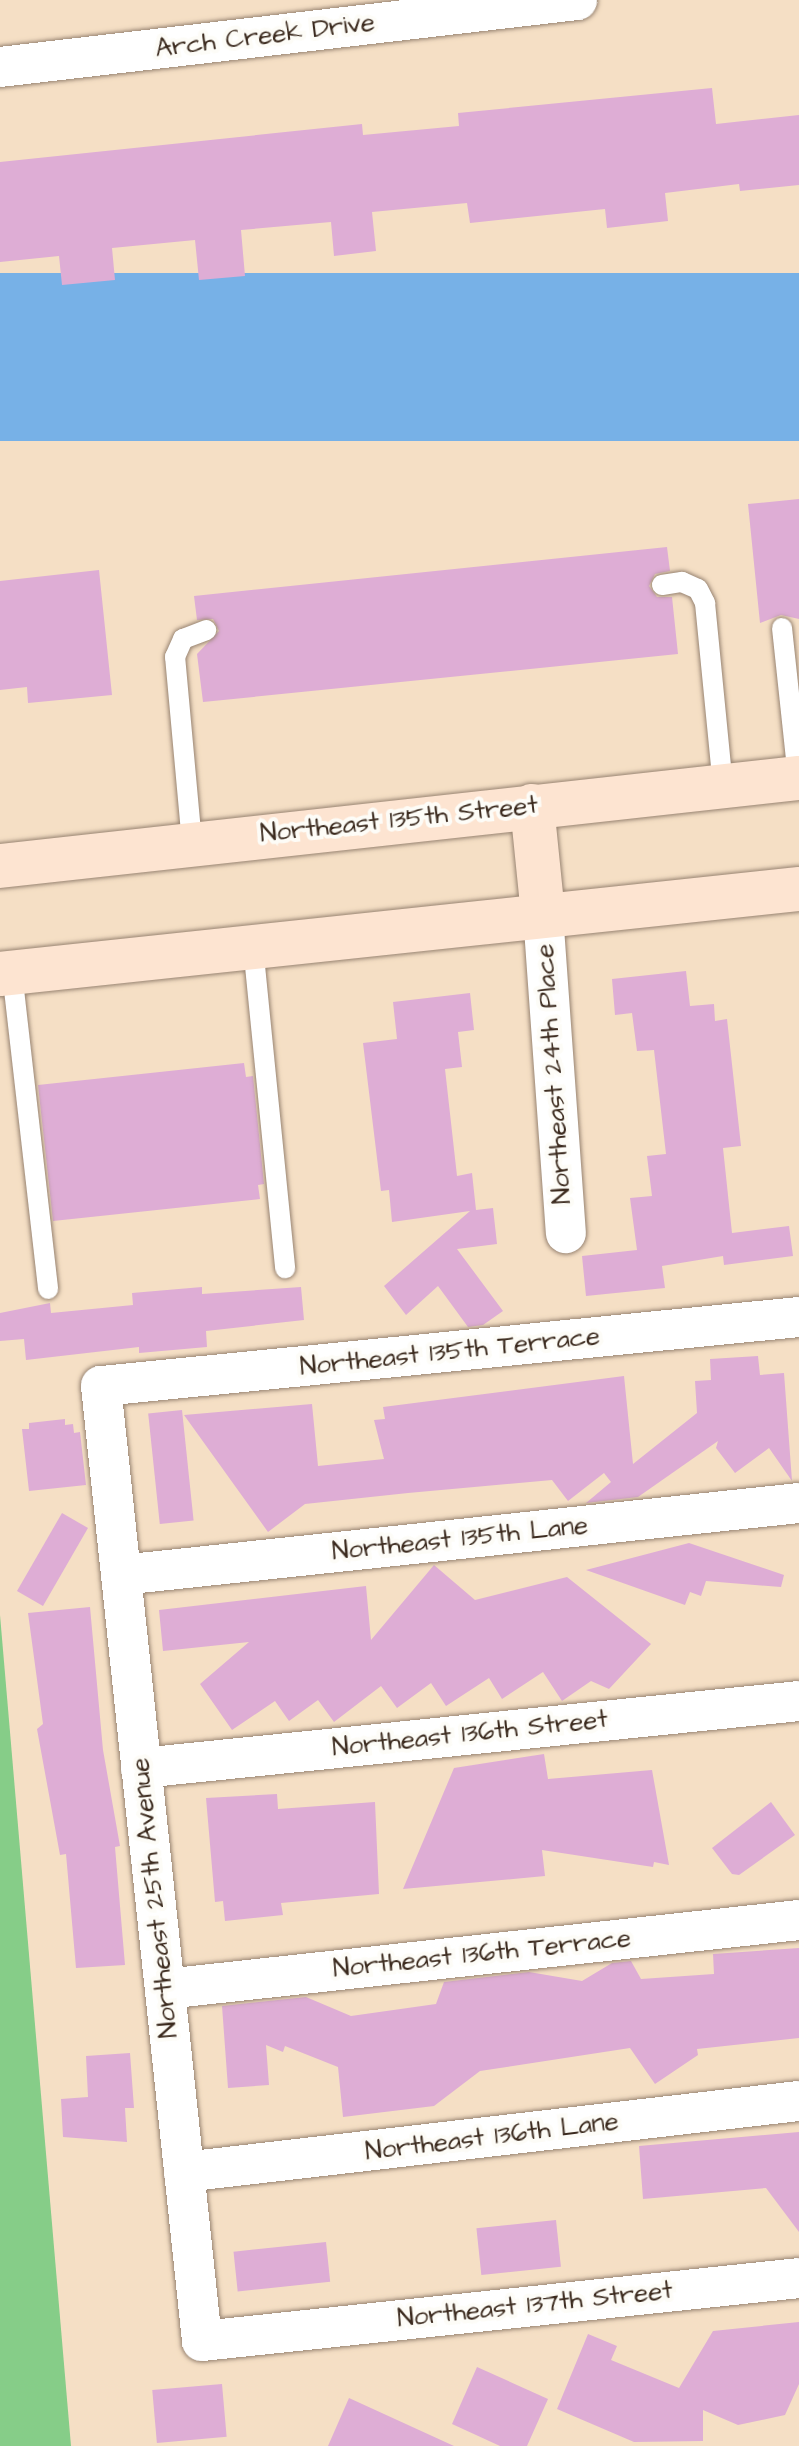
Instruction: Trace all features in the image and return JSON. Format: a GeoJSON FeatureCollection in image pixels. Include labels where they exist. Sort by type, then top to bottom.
{"type":"FeatureCollection","features":[{"type":"Feature","properties":{"kind":"street","name":"Arch Creek Drive"},"geometry":{"type":"LineString","coordinates":[[0,67],[577,0]]}},
{"type":"Feature","properties":{"kind":"street","name":"Northeast 135th Street"},"geometry":{"type":"LineString","coordinates":[[0,866],[798,778]]}},
{"type":"Feature","properties":{"kind":"street"},"geometry":{"type":"LineString","coordinates":[[532,806],[543,914]]}},
{"type":"Feature","properties":{"kind":"street"},"geometry":{"type":"LineString","coordinates":[[6,973],[799,889]]}},
{"type":"Feature","properties":{"kind":"street","name":"Northeast 24th Place"},"geometry":{"type":"LineString","coordinates":[[543,914],[566,1233]]}},
{"type":"Feature","properties":{"kind":"street","name":"Northeast 135th Terrace"},"geometry":{"type":"LineString","coordinates":[[101,1386],[799,1317]]}},
{"type":"Feature","properties":{"kind":"street","name":"Northeast 25th Avenue"},"geometry":{"type":"LineString","coordinates":[[101,1386],[202,2341],[272,2332]]}},
{"type":"Feature","properties":{"kind":"street","name":"Northeast 135th Lane"},"geometry":{"type":"LineString","coordinates":[[121,1575],[799,1503]]}},
{"type":"Feature","properties":{"kind":"street","name":"Northeast 136th Street"},"geometry":{"type":"LineString","coordinates":[[141,1768],[799,1701]]}},
{"type":"Feature","properties":{"kind":"street","name":"Northeast 136th Terrace"},"geometry":{"type":"LineString","coordinates":[[165,1989],[799,1920]]}},
{"type":"Feature","properties":{"kind":"street","name":"Northeast 136th Lane"},"geometry":{"type":"LineString","coordinates":[[184,2172],[799,2101]]}},
{"type":"Feature","properties":{"kind":"street","name":"Northeast 137th Street"},"geometry":{"type":"LineString","coordinates":[[272,2332],[799,2278]]}},
{"type":"Feature","properties":{"kind":"lane"},"geometry":{"type":"LineString","coordinates":[[662,585],[690,586],[705,603],[723,786]]}},
{"type":"Feature","properties":{"kind":"lane"},"geometry":{"type":"LineString","coordinates":[[782,628],[798,778]]}},
{"type":"Feature","properties":{"kind":"lane"},"geometry":{"type":"LineString","coordinates":[[192,843],[175,657],[183,639],[206,630]]}},
{"type":"Feature","properties":{"kind":"lane"},"geometry":{"type":"LineString","coordinates":[[253,946],[285,1268]]}},
{"type":"Feature","properties":{"kind":"lane"},"geometry":{"type":"LineString","coordinates":[[6,973],[48,1289]]}},
{"type":"Feature","properties":{"kind":"green space"},"geometry":{"type":"Polygon","coordinates":[[[0,1615],[71,2446],[0,2446],[0,1615]]]}},
{"type":"Feature","properties":{"kind":"water"},"geometry":{"type":"Polygon","coordinates":[[[0,273],[799,273],[799,441],[0,441],[0,273]]]}},
{"type":"Feature","properties":{"kind":"building"},"geometry":{"type":"Polygon","coordinates":[[[712,88],[716,124],[799,115],[799,185],[740,191],[739,184],[665,193],[668,221],[607,228],[605,209],[470,223],[467,203],[372,212],[376,251],[334,256],[331,222],[241,230],[245,276],[199,280],[195,240],[112,248],[115,280],[62,285],[59,256],[0,262],[0,162],[362,124],[363,135],[459,126],[458,113],[712,88]]]}},
{"type":"Feature","properties":{"kind":"building"},"geometry":{"type":"Polygon","coordinates":[[[799,499],[799,619],[781,615],[760,623],[748,504],[799,499]]]}},
{"type":"Feature","properties":{"kind":"building"},"geometry":{"type":"Polygon","coordinates":[[[667,547],[670,571],[655,574],[649,586],[657,597],[672,597],[678,654],[203,702],[197,654],[219,631],[213,619],[197,620],[194,596],[667,547]]]}},
{"type":"Feature","properties":{"kind":"building"},"geometry":{"type":"Polygon","coordinates":[[[99,570],[112,695],[28,703],[27,687],[0,690],[0,581],[99,570]]]}},
{"type":"Feature","properties":{"kind":"building"},"geometry":{"type":"Polygon","coordinates":[[[686,971],[690,1006],[714,1004],[715,1021],[727,1019],[741,1146],[723,1148],[732,1233],[789,1226],[793,1256],[724,1265],[723,1256],[662,1266],[665,1288],[586,1296],[582,1256],[637,1250],[630,1198],[652,1196],[647,1156],[666,1154],[654,1050],[637,1051],[632,1013],[615,1015],[612,979],[686,971]]]}},
{"type":"Feature","properties":{"kind":"building"},"geometry":{"type":"Polygon","coordinates":[[[470,993],[474,1030],[458,1032],[462,1067],[445,1069],[457,1176],[472,1173],[476,1210],[493,1208],[497,1244],[457,1249],[503,1311],[483,1325],[468,1327],[438,1286],[406,1315],[384,1286],[470,1211],[392,1222],[389,1190],[381,1191],[363,1043],[397,1039],[393,1002],[470,993]]]}},
{"type":"Feature","properties":{"kind":"building"},"geometry":{"type":"Polygon","coordinates":[[[244,1063],[246,1077],[253,1076],[264,1184],[258,1185],[260,1199],[53,1221],[38,1085],[244,1063]]]}},
{"type":"Feature","properties":{"kind":"building"},"geometry":{"type":"Polygon","coordinates":[[[202,1287],[202,1294],[301,1287],[304,1320],[206,1331],[207,1347],[139,1353],[139,1347],[26,1360],[24,1339],[0,1341],[0,1313],[50,1303],[51,1313],[133,1305],[132,1293],[202,1287]]]}},
{"type":"Feature","properties":{"kind":"building"},"geometry":{"type":"Polygon","coordinates":[[[758,1356],[760,1375],[784,1373],[792,1481],[769,1448],[735,1473],[716,1448],[718,1441],[638,1497],[586,1503],[611,1482],[604,1473],[568,1501],[552,1480],[408,1493],[305,1504],[268,1532],[184,1415],[312,1404],[318,1466],[384,1459],[374,1420],[385,1419],[383,1407],[624,1376],[633,1464],[697,1413],[695,1381],[711,1380],[710,1359],[758,1356]]]}},
{"type":"Feature","properties":{"kind":"building"},"geometry":{"type":"Polygon","coordinates":[[[182,1410],[194,1520],[160,1524],[148,1414],[182,1410]]]}},
{"type":"Feature","properties":{"kind":"building"},"geometry":{"type":"Polygon","coordinates":[[[65,1419],[65,1425],[73,1424],[74,1433],[80,1432],[86,1485],[29,1491],[22,1429],[29,1429],[29,1423],[65,1419]]]}},
{"type":"Feature","properties":{"kind":"building"},"geometry":{"type":"Polygon","coordinates":[[[62,1513],[88,1528],[43,1606],[17,1591],[62,1513]]]}},
{"type":"Feature","properties":{"kind":"building"},"geometry":{"type":"Polygon","coordinates":[[[689,1543],[784,1575],[781,1587],[706,1581],[701,1596],[690,1592],[685,1605],[586,1570],[689,1543]]]}},
{"type":"Feature","properties":{"kind":"building"},"geometry":{"type":"Polygon","coordinates":[[[434,1565],[475,1600],[567,1577],[651,1644],[609,1689],[591,1681],[562,1701],[543,1672],[502,1699],[489,1678],[446,1706],[431,1683],[397,1708],[381,1686],[334,1722],[318,1700],[289,1721],[275,1701],[232,1730],[200,1684],[249,1642],[163,1651],[159,1610],[366,1586],[371,1640],[434,1565]]]}},
{"type":"Feature","properties":{"kind":"building"},"geometry":{"type":"Polygon","coordinates":[[[90,1607],[103,1750],[120,1846],[115,1847],[125,1965],[76,1968],[66,1854],[60,1855],[37,1729],[43,1724],[28,1613],[90,1607]]]}},
{"type":"Feature","properties":{"kind":"building"},"geometry":{"type":"Polygon","coordinates":[[[544,1754],[548,1779],[652,1770],[669,1865],[654,1862],[653,1867],[542,1850],[545,1876],[403,1889],[454,1768],[544,1754]]]}},
{"type":"Feature","properties":{"kind":"building"},"geometry":{"type":"Polygon","coordinates":[[[277,1794],[278,1809],[375,1802],[379,1894],[281,1903],[283,1915],[225,1921],[223,1901],[215,1902],[206,1798],[277,1794]]]}},
{"type":"Feature","properties":{"kind":"building"},"geometry":{"type":"Polygon","coordinates":[[[771,1802],[795,1835],[739,1875],[732,1874],[712,1848],[771,1802]]]}},
{"type":"Feature","properties":{"kind":"building"},"geometry":{"type":"Polygon","coordinates":[[[799,1948],[799,2038],[697,2049],[698,2055],[655,2084],[630,2048],[480,2071],[434,2106],[343,2117],[338,2067],[285,2046],[283,2052],[266,2045],[269,2085],[228,2088],[222,2006],[306,1997],[351,2016],[436,2004],[444,1982],[529,1972],[582,1981],[612,1963],[631,1961],[641,1979],[714,1974],[713,1954],[799,1948]]]}},
{"type":"Feature","properties":{"kind":"building"},"geometry":{"type":"Polygon","coordinates":[[[130,2053],[134,2108],[125,2108],[127,2142],[63,2137],[61,2099],[88,2097],[86,2056],[130,2053]]]}},
{"type":"Feature","properties":{"kind":"building"},"geometry":{"type":"Polygon","coordinates":[[[799,2132],[799,2232],[766,2188],[643,2199],[639,2146],[799,2132]]]}},
{"type":"Feature","properties":{"kind":"building"},"geometry":{"type":"Polygon","coordinates":[[[556,2220],[561,2267],[481,2275],[476,2228],[556,2220]]]}},
{"type":"Feature","properties":{"kind":"building"},"geometry":{"type":"Polygon","coordinates":[[[326,2242],[330,2282],[238,2292],[234,2252],[326,2242]]]}},
{"type":"Feature","properties":{"kind":"building"},"geometry":{"type":"Polygon","coordinates":[[[799,2322],[799,2384],[785,2415],[738,2425],[703,2410],[703,2441],[634,2442],[557,2409],[588,2334],[617,2346],[611,2360],[679,2388],[713,2331],[799,2322]]]}},
{"type":"Feature","properties":{"kind":"building"},"geometry":{"type":"Polygon","coordinates":[[[477,2367],[548,2399],[527,2446],[500,2446],[452,2424],[477,2367]]]}},
{"type":"Feature","properties":{"kind":"building"},"geometry":{"type":"Polygon","coordinates":[[[222,2384],[227,2437],[157,2443],[152,2390],[222,2384]]]}},
{"type":"Feature","properties":{"kind":"building"},"geometry":{"type":"Polygon","coordinates":[[[349,2398],[454,2446],[328,2446],[349,2398]]]}}]}
